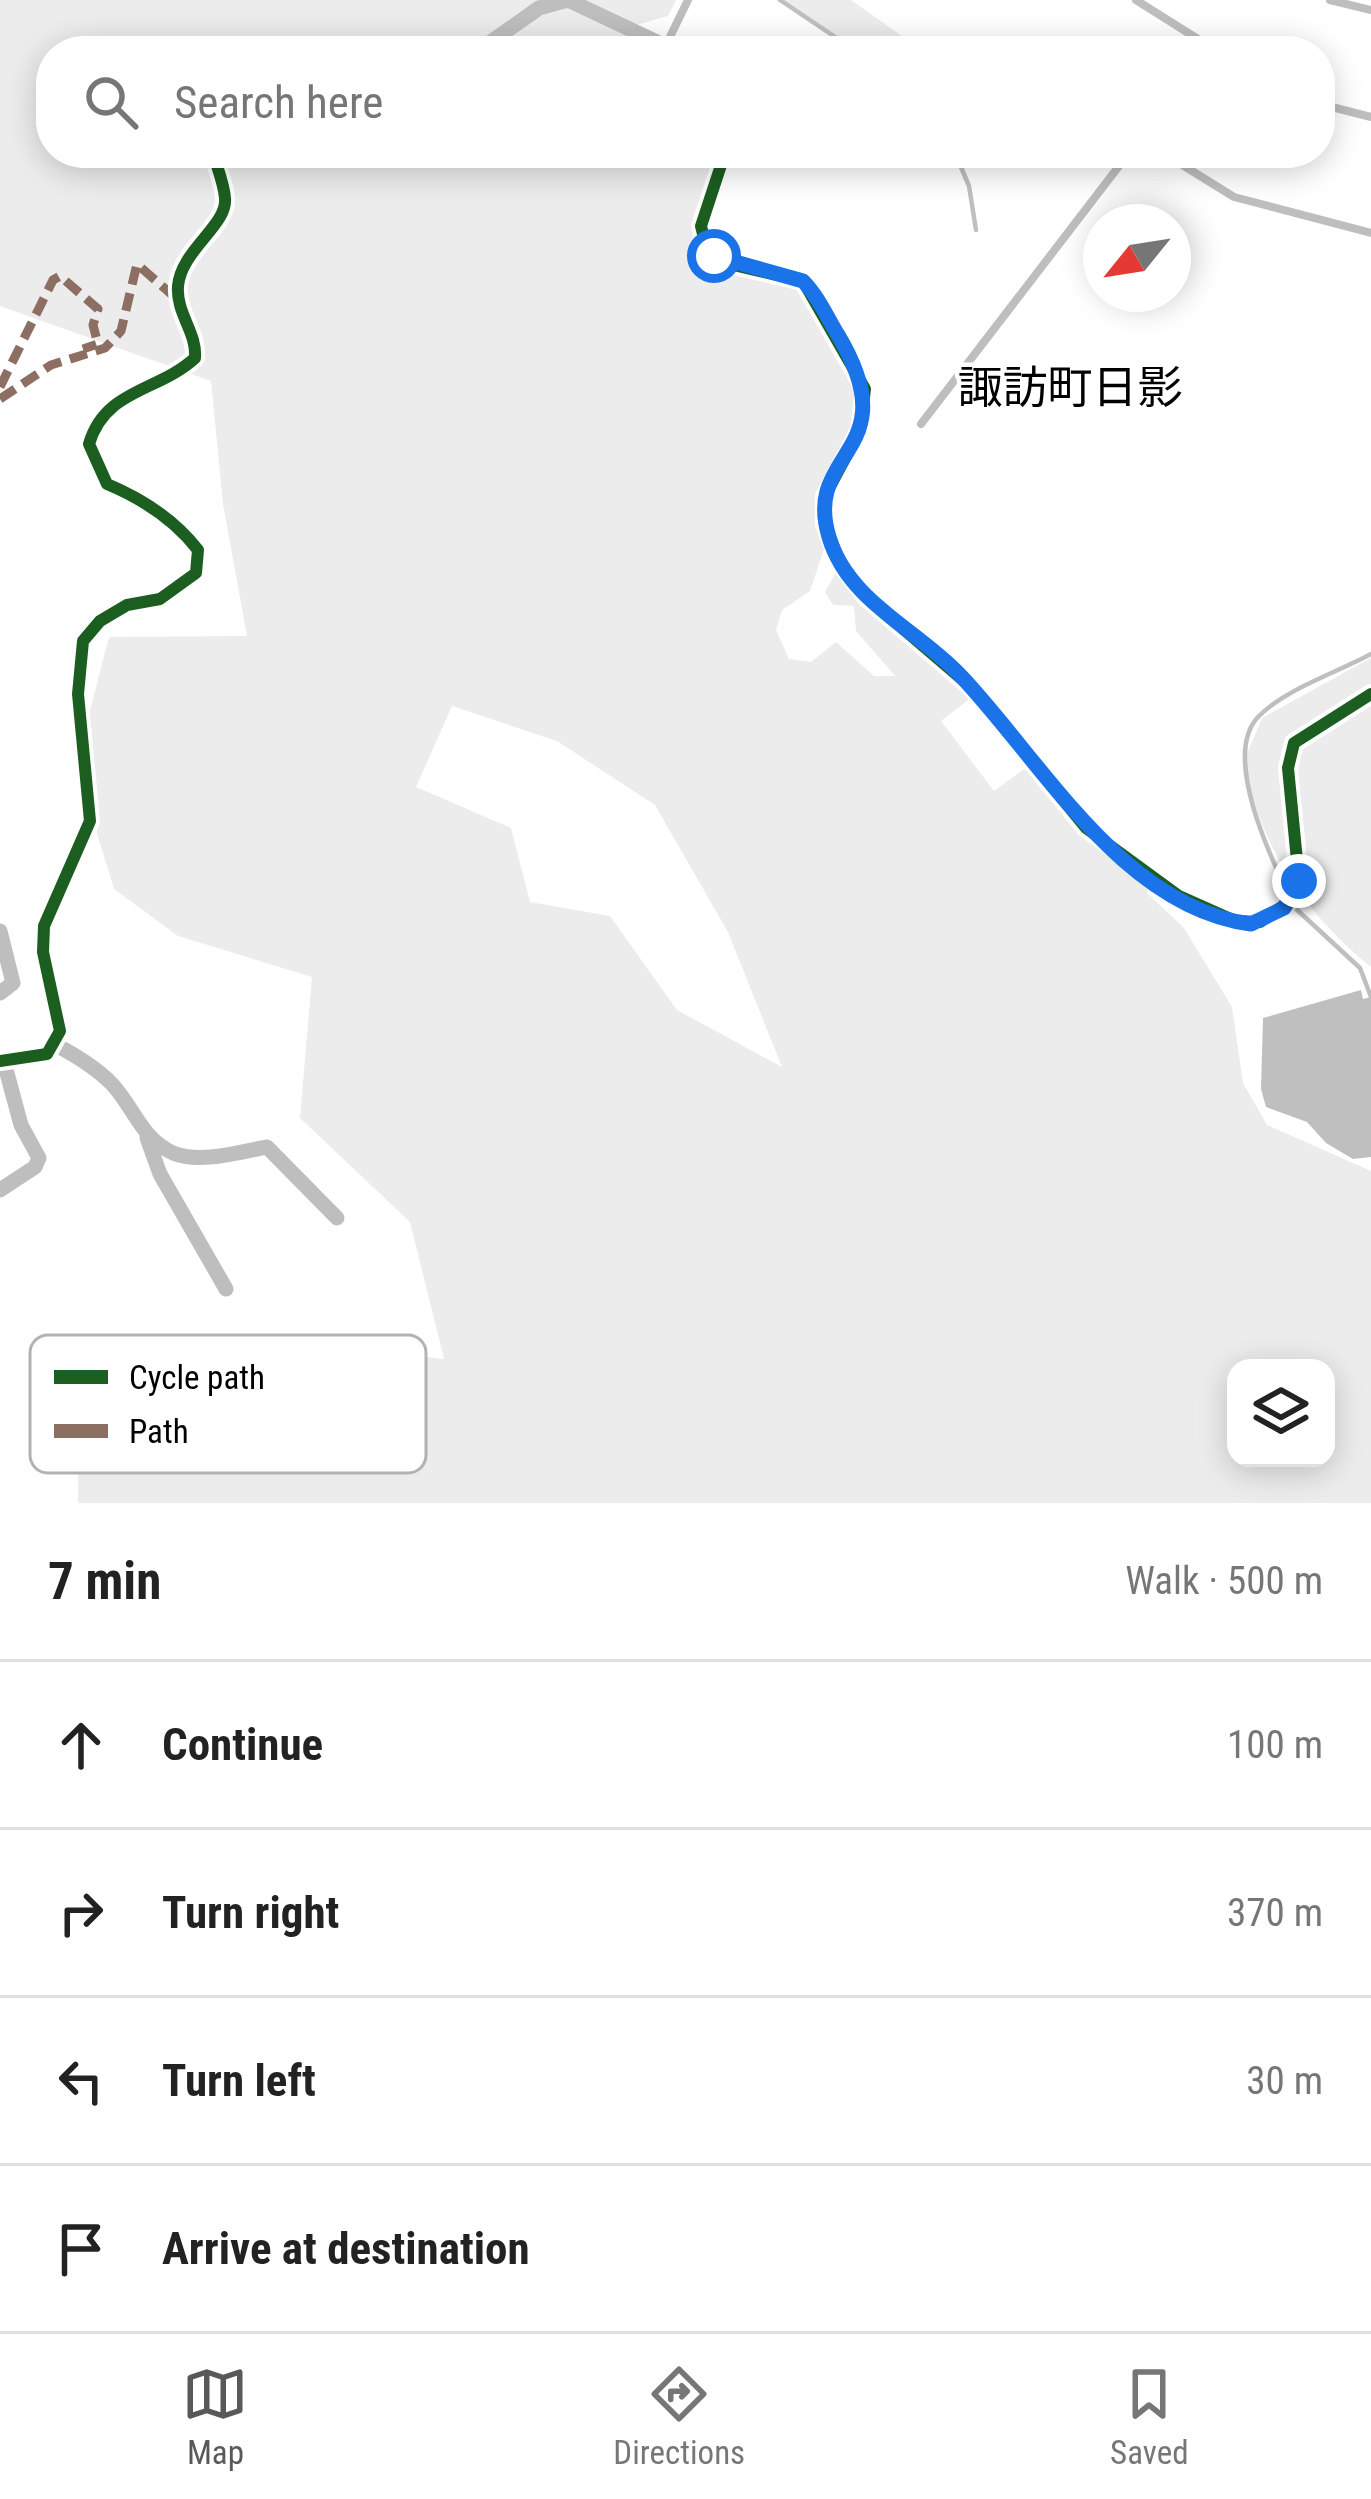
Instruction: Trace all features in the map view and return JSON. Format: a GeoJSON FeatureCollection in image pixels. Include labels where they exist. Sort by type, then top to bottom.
{"type":"FeatureCollection","features":[{"type":"Feature","properties":{"kind":"street"},"geometry":{"type":"LineString","coordinates":[[499,36],[539,8],[568,0],[645,36]]}},
{"type":"Feature","properties":{"kind":"street"},"geometry":{"type":"LineString","coordinates":[[0,1190],[35,1167],[39,1157],[21,1125],[2,1061],[47,1054],[56,1045],[59,1009],[43,952],[44,926],[90,821],[78,694],[83,641],[100,621],[127,605],[160,599],[196,573],[198,550],[182,530],[139,498],[107,484],[88,444],[109,405],[179,373],[195,358],[196,345],[179,310],[178,282],[189,251],[221,217],[226,202],[217,168]]}},
{"type":"Feature","properties":{"kind":"street"},"geometry":{"type":"LineString","coordinates":[[720,168],[701,226],[707,250],[736,266],[803,281],[865,389],[860,430],[825,496],[825,524],[840,563],[867,598],[956,671],[1087,828],[1179,896],[1235,921],[1260,922],[1289,902],[1299,881],[1288,781],[1294,743],[1371,694]]}},
{"type":"Feature","properties":{"kind":"street"},"geometry":{"type":"LineString","coordinates":[[0,931],[13,983],[0,993]]}},
{"type":"Feature","properties":{"kind":"street"},"geometry":{"type":"LineString","coordinates":[[56,1045],[108,1080],[132,1108],[160,1174],[226,1289]]}},
{"type":"Feature","properties":{"kind":"street"},"geometry":{"type":"LineString","coordinates":[[146,1137],[176,1155],[214,1156],[267,1147],[337,1218]]}},
{"type":"Feature","properties":{"kind":"lane"},"geometry":{"type":"LineString","coordinates":[[675,36],[688,0]]}},
{"type":"Feature","properties":{"kind":"lane"},"geometry":{"type":"LineString","coordinates":[[1136,0],[1193,36]]}},
{"type":"Feature","properties":{"kind":"lane"},"geometry":{"type":"LineString","coordinates":[[1330,0],[1371,10]]}},
{"type":"Feature","properties":{"kind":"lane"},"geometry":{"type":"LineString","coordinates":[[1335,108],[1371,117]]}},
{"type":"Feature","properties":{"kind":"lane"},"geometry":{"type":"LineString","coordinates":[[921,424],[1117,168]]}},
{"type":"Feature","properties":{"kind":"lane"},"geometry":{"type":"LineString","coordinates":[[1187,168],[1234,197],[1371,233]]}},
{"type":"Feature","properties":{"kind":"shaded area"},"geometry":{"type":"Polygon","coordinates":[[[0,0],[676,0],[668,16],[636,25],[630,36],[36,36],[36,168],[714,168],[694,222],[701,254],[732,272],[797,286],[861,395],[856,426],[823,484],[826,543],[810,591],[782,610],[776,630],[789,659],[811,662],[836,642],[874,676],[895,676],[856,631],[854,606],[833,605],[825,592],[836,572],[861,602],[972,697],[941,721],[994,791],[1027,767],[1073,825],[1149,882],[1147,893],[1184,928],[1232,1007],[1243,1083],[1267,1125],[1371,1171],[1371,1503],[78,1503],[78,1473],[426,1473],[426,1357],[444,1359],[410,1222],[300,1118],[312,977],[178,936],[114,889],[76,765],[109,637],[247,636],[223,504],[211,381],[0,306],[0,0]],[[452,706],[416,787],[511,828],[530,902],[610,916],[677,1010],[782,1067],[728,932],[655,805],[557,741],[452,706]]]}},
{"type":"Feature","properties":{"kind":"shaded area"},"geometry":{"type":"Polygon","coordinates":[[[783,0],[851,0],[902,36],[836,36],[783,0]]]}},
{"type":"Feature","properties":{"kind":"shaded area"},"geometry":{"type":"Polygon","coordinates":[[[1371,658],[1371,967],[1326,925],[1289,876],[1261,821],[1244,761],[1262,718],[1371,658]]]}},
{"type":"Feature","properties":{"kind":"shaded area"},"geometry":{"type":"Polygon","coordinates":[[[1361,990],[1363,999],[1371,997],[1371,1157],[1353,1159],[1326,1143],[1307,1122],[1266,1107],[1261,1089],[1263,1018],[1361,990]]]}},
{"type":"Feature","properties":{"kind":"waterway"},"geometry":{"type":"LineString","coordinates":[[780,0],[834,36]]}},
{"type":"Feature","properties":{"kind":"waterway"},"geometry":{"type":"LineString","coordinates":[[961,168],[976,230]]}},
{"type":"Feature","properties":{"kind":"waterway"},"geometry":{"type":"LineString","coordinates":[[1287,891],[1252,803],[1245,754],[1248,734],[1258,717],[1282,698],[1371,654]]}},
{"type":"Feature","properties":{"kind":"waterway"},"geometry":{"type":"LineString","coordinates":[[1294,907],[1360,968],[1371,997]]}},
{"type":"Feature","properties":{"kind":"marked path"},"geometry":{"type":"LineString","coordinates":[[0,399],[51,365],[105,348],[121,331],[137,264],[179,301]]}},
{"type":"Feature","properties":{"kind":"marked path"},"geometry":{"type":"LineString","coordinates":[[0,387],[53,280],[60,276],[98,309],[93,325],[98,344],[83,349]]}},
{"type":"Feature","properties":{"kind":"cycle path"},"geometry":{"type":"LineString","coordinates":[[0,1061],[47,1054],[60,1031],[43,952],[44,926],[90,821],[78,694],[83,641],[100,621],[127,605],[160,599],[196,573],[198,550],[157,511],[107,484],[89,444],[107,412],[195,358],[178,286],[187,261],[224,208],[217,168]]}},
{"type":"Feature","properties":{"kind":"cycle path"},"geometry":{"type":"LineString","coordinates":[[720,168],[701,226],[707,250],[725,263],[803,281],[865,389],[860,430],[825,496],[825,524],[840,563],[867,598],[971,687],[1086,828],[1179,896],[1235,921],[1260,922],[1289,902],[1299,881],[1288,768],[1294,743],[1371,694]]}},
{"type":"Feature","properties":{"kind":"district","name":"諏訪町日影"},"geometry":{"type":"Point","coordinates":[1070,387]}},
{"type":"Feature","properties":{"kind":"route"},"geometry":{"type":"LineString","coordinates":[[714,256],[750,270],[803,281],[860,371],[864,417],[825,496],[824,512],[830,543],[851,582],[956,671],[1072,815],[1163,886],[1225,917],[1251,924],[1284,908],[1299,881]]}}]}
